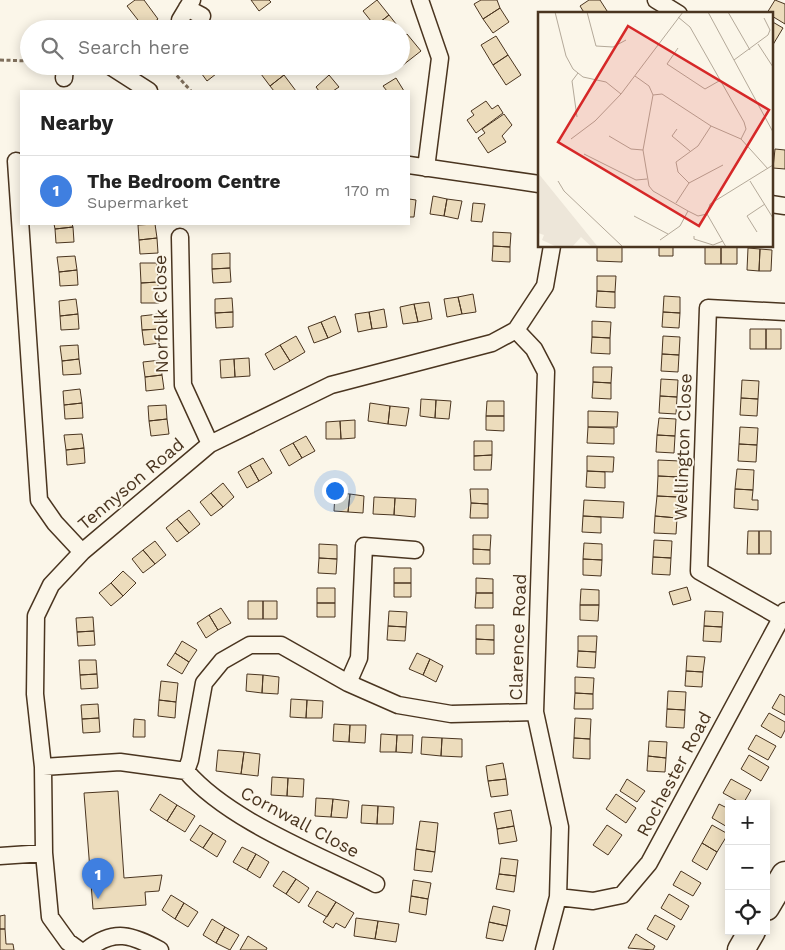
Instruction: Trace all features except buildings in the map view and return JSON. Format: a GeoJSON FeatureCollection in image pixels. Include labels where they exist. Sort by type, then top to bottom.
{"type":"FeatureCollection","features":[{"type":"Feature","properties":{"kind":"main road"},"geometry":{"type":"LineString","coordinates":[[770,900],[785,875]]}},
{"type":"Feature","properties":{"kind":"main road"},"geometry":{"type":"LineString","coordinates":[[741,950],[750,935]]}},
{"type":"Feature","properties":{"kind":"street"},"geometry":{"type":"LineString","coordinates":[[420,0],[440,58],[426,168]]}},
{"type":"Feature","properties":{"kind":"street"},"geometry":{"type":"LineString","coordinates":[[656,0],[675,12]]}},
{"type":"Feature","properties":{"kind":"street"},"geometry":{"type":"LineString","coordinates":[[186,9],[202,16]]}},
{"type":"Feature","properties":{"kind":"street"},"geometry":{"type":"LineString","coordinates":[[124,75],[147,90]]}},
{"type":"Feature","properties":{"kind":"street"},"geometry":{"type":"LineString","coordinates":[[16,162],[20,221]]}},
{"type":"Feature","properties":{"kind":"street"},"geometry":{"type":"LineString","coordinates":[[410,165],[538,184]]}},
{"type":"Feature","properties":{"kind":"street"},"geometry":{"type":"LineString","coordinates":[[772,204],[785,206]]}},
{"type":"Feature","properties":{"kind":"street"},"geometry":{"type":"LineString","coordinates":[[20,225],[39,500],[55,523],[82,552]]}},
{"type":"Feature","properties":{"kind":"street","name":"Norfolk Close"},"geometry":{"type":"LineString","coordinates":[[180,237],[183,385],[210,444]]}},
{"type":"Feature","properties":{"kind":"street","name":"Tennyson Road"},"geometry":{"type":"LineString","coordinates":[[79,950],[68,942],[50,917],[44,853],[43,767],[35,694],[36,616],[51,585],[82,552],[210,444],[331,385],[492,343],[516,330],[545,286],[552,248]]}},
{"type":"Feature","properties":{"kind":"street","name":"Wellington Close"},"geometry":{"type":"LineString","coordinates":[[783,614],[699,571],[708,308],[785,312]]}},
{"type":"Feature","properties":{"kind":"street","name":"Clarence Road"},"geometry":{"type":"LineString","coordinates":[[516,330],[534,349],[546,372],[536,712],[560,828],[558,897],[544,950]]}},
{"type":"Feature","properties":{"kind":"street"},"geometry":{"type":"LineString","coordinates":[[348,683],[359,658],[364,546],[415,550]]}},
{"type":"Feature","properties":{"kind":"street","name":"Rochester Road"},"geometry":{"type":"LineString","coordinates":[[558,897],[593,900],[622,894],[649,863],[783,614]]}},
{"type":"Feature","properties":{"kind":"street"},"geometry":{"type":"LineString","coordinates":[[43,767],[120,762],[186,771],[190,760],[204,683],[222,661],[250,645],[280,645],[348,683],[398,705],[450,714],[536,712]]}},
{"type":"Feature","properties":{"kind":"street","name":"Cornwall Close"},"geometry":{"type":"LineString","coordinates":[[186,771],[201,788],[243,818],[376,884]]}},
{"type":"Feature","properties":{"kind":"street"},"geometry":{"type":"LineString","coordinates":[[0,856],[44,853]]}},
{"type":"Feature","properties":{"kind":"street"},"geometry":{"type":"LineString","coordinates":[[87,950],[99,940],[122,934],[142,940],[160,950]]}},
{"type":"Feature","properties":{"kind":"path"},"geometry":{"type":"LineString","coordinates":[[0,60],[20,61]]}},
{"type":"Feature","properties":{"kind":"path"},"geometry":{"type":"LineString","coordinates":[[176,75],[190,90]]}},
{"type":"Feature","properties":{"kind":"place","name":"The Bedroom Centre"},"geometry":{"type":"Point","coordinates":[98,899]}}]}
